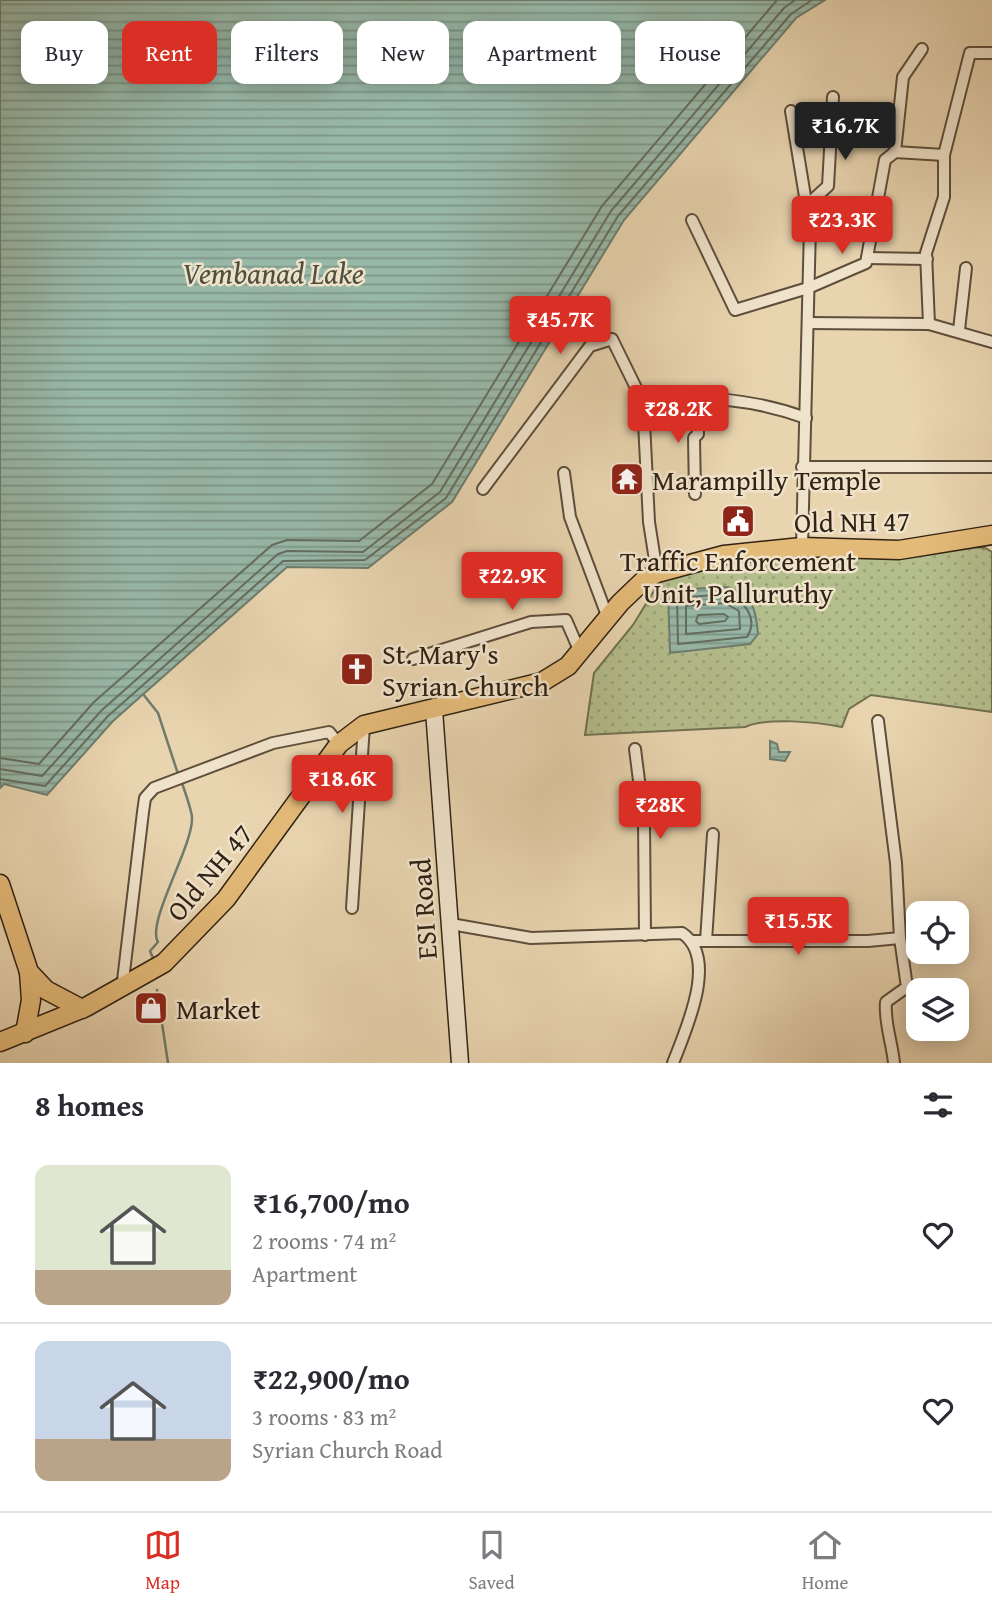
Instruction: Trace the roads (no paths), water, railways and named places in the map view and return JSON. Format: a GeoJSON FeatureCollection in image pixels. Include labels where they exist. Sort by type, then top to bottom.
{"type":"FeatureCollection","features":[{"type":"Feature","properties":{"kind":"main road","name":"Old NH 47"},"geometry":{"type":"LineString","coordinates":[[0,1042],[82,1009],[122,989],[164,963],[226,899],[339,744],[364,725],[542,682],[568,666],[644,580],[657,573],[724,555],[802,547],[900,550],[992,535]]}},
{"type":"Feature","properties":{"kind":"main road","name":"ESI Road"},"geometry":{"type":"LineString","coordinates":[[434,710],[460,1063]]}},
{"type":"Feature","properties":{"kind":"main road"},"geometry":{"type":"LineString","coordinates":[[0,884],[29,972],[53,1021]]}},
{"type":"Feature","properties":{"kind":"main road"},"geometry":{"type":"LineString","coordinates":[[29,972],[46,990],[82,1009]]}},
{"type":"Feature","properties":{"kind":"main road"},"geometry":{"type":"LineString","coordinates":[[25,1033],[31,1000],[29,972]]}},
{"type":"Feature","properties":{"kind":"street"},"geometry":{"type":"LineString","coordinates":[[692,220],[735,310],[808,288],[866,263],[885,160],[894,152],[903,78],[922,49]]}},
{"type":"Feature","properties":{"kind":"street"},"geometry":{"type":"LineString","coordinates":[[929,324],[927,259],[944,197],[944,155],[970,53],[992,53]]}},
{"type":"Feature","properties":{"kind":"street"},"geometry":{"type":"LineString","coordinates":[[808,204],[828,186],[833,97]]}},
{"type":"Feature","properties":{"kind":"street"},"geometry":{"type":"LineString","coordinates":[[791,110],[808,204],[802,547]]}},
{"type":"Feature","properties":{"kind":"street"},"geometry":{"type":"LineString","coordinates":[[894,152],[944,155]]}},
{"type":"Feature","properties":{"kind":"street"},"geometry":{"type":"LineString","coordinates":[[867,258],[927,259]]}},
{"type":"Feature","properties":{"kind":"street"},"geometry":{"type":"LineString","coordinates":[[958,330],[966,268]]}},
{"type":"Feature","properties":{"kind":"street"},"geometry":{"type":"LineString","coordinates":[[808,323],[929,324],[958,330],[992,342]]}},
{"type":"Feature","properties":{"kind":"street"},"geometry":{"type":"LineString","coordinates":[[483,489],[590,346],[612,339],[643,402],[649,522],[657,573]]}},
{"type":"Feature","properties":{"kind":"street"},"geometry":{"type":"LineString","coordinates":[[643,402],[693,397],[780,409],[806,418]]}},
{"type":"Feature","properties":{"kind":"street"},"geometry":{"type":"LineString","coordinates":[[693,397],[694,416],[698,423],[698,434],[694,438],[695,494]]}},
{"type":"Feature","properties":{"kind":"street"},"geometry":{"type":"LineString","coordinates":[[802,467],[992,467]]}},
{"type":"Feature","properties":{"kind":"street"},"geometry":{"type":"LineString","coordinates":[[564,473],[570,517],[608,618]]}},
{"type":"Feature","properties":{"kind":"street"},"geometry":{"type":"LineString","coordinates":[[413,659],[531,622],[566,620],[580,652]]}},
{"type":"Feature","properties":{"kind":"street"},"geometry":{"type":"LineString","coordinates":[[878,721],[897,863],[900,938],[907,987],[886,1002],[884,1016],[892,1039],[894,1063]]}},
{"type":"Feature","properties":{"kind":"street"},"geometry":{"type":"LineString","coordinates":[[352,908],[364,725]]}},
{"type":"Feature","properties":{"kind":"street"},"geometry":{"type":"LineString","coordinates":[[122,989],[145,798],[154,788],[273,743],[329,732],[339,744]]}},
{"type":"Feature","properties":{"kind":"street"},"geometry":{"type":"LineString","coordinates":[[635,749],[644,820],[645,935]]}},
{"type":"Feature","properties":{"kind":"street"},"geometry":{"type":"LineString","coordinates":[[706,941],[713,834]]}},
{"type":"Feature","properties":{"kind":"street"},"geometry":{"type":"LineString","coordinates":[[451,924],[531,939],[682,933],[693,941],[700,962],[696,993],[673,1063]]}},
{"type":"Feature","properties":{"kind":"street"},"geometry":{"type":"LineString","coordinates":[[693,941],[868,941],[900,938]]}},
{"type":"Feature","properties":{"kind":"water","name":"Vembanad Lake"},"geometry":{"type":"Polygon","coordinates":[[[0,0],[825,0],[796,18],[745,78],[745,21],[635,21],[635,84],[740,84],[624,220],[452,502],[368,568],[287,567],[113,721],[47,795],[4,784],[0,788],[0,0]]]}},
{"type":"Feature","properties":{"kind":"water"},"geometry":{"type":"Polygon","coordinates":[[[728,587],[743,595],[752,604],[758,634],[750,644],[670,653],[668,590],[728,587]]]}},
{"type":"Feature","properties":{"kind":"water"},"geometry":{"type":"Polygon","coordinates":[[[770,741],[777,744],[779,752],[790,752],[785,761],[770,759],[770,741]]]}},
{"type":"Feature","properties":{"kind":"waterway"},"geometry":{"type":"LineString","coordinates":[[143,694],[158,713],[179,777]]}},
{"type":"Feature","properties":{"kind":"waterway"},"geometry":{"type":"LineString","coordinates":[[153,958],[150,951],[158,942],[158,919],[190,832],[192,816],[182,783]]}},
{"type":"Feature","properties":{"kind":"waterway"},"geometry":{"type":"LineString","coordinates":[[157,990],[168,1063]]}},
{"type":"Feature","properties":{"kind":"place","name":"Marampilly Temple"},"geometry":{"type":"Point","coordinates":[627,479]}},
{"type":"Feature","properties":{"kind":"place","name":"Traffic Enforcement Unit, Palluruthy"},"geometry":{"type":"Point","coordinates":[738,521]}},
{"type":"Feature","properties":{"kind":"place","name":"St. Mary's Syrian Church"},"geometry":{"type":"Point","coordinates":[357,669]}},
{"type":"Feature","properties":{"kind":"place","name":"Market"},"geometry":{"type":"Point","coordinates":[151,1008]}}]}
